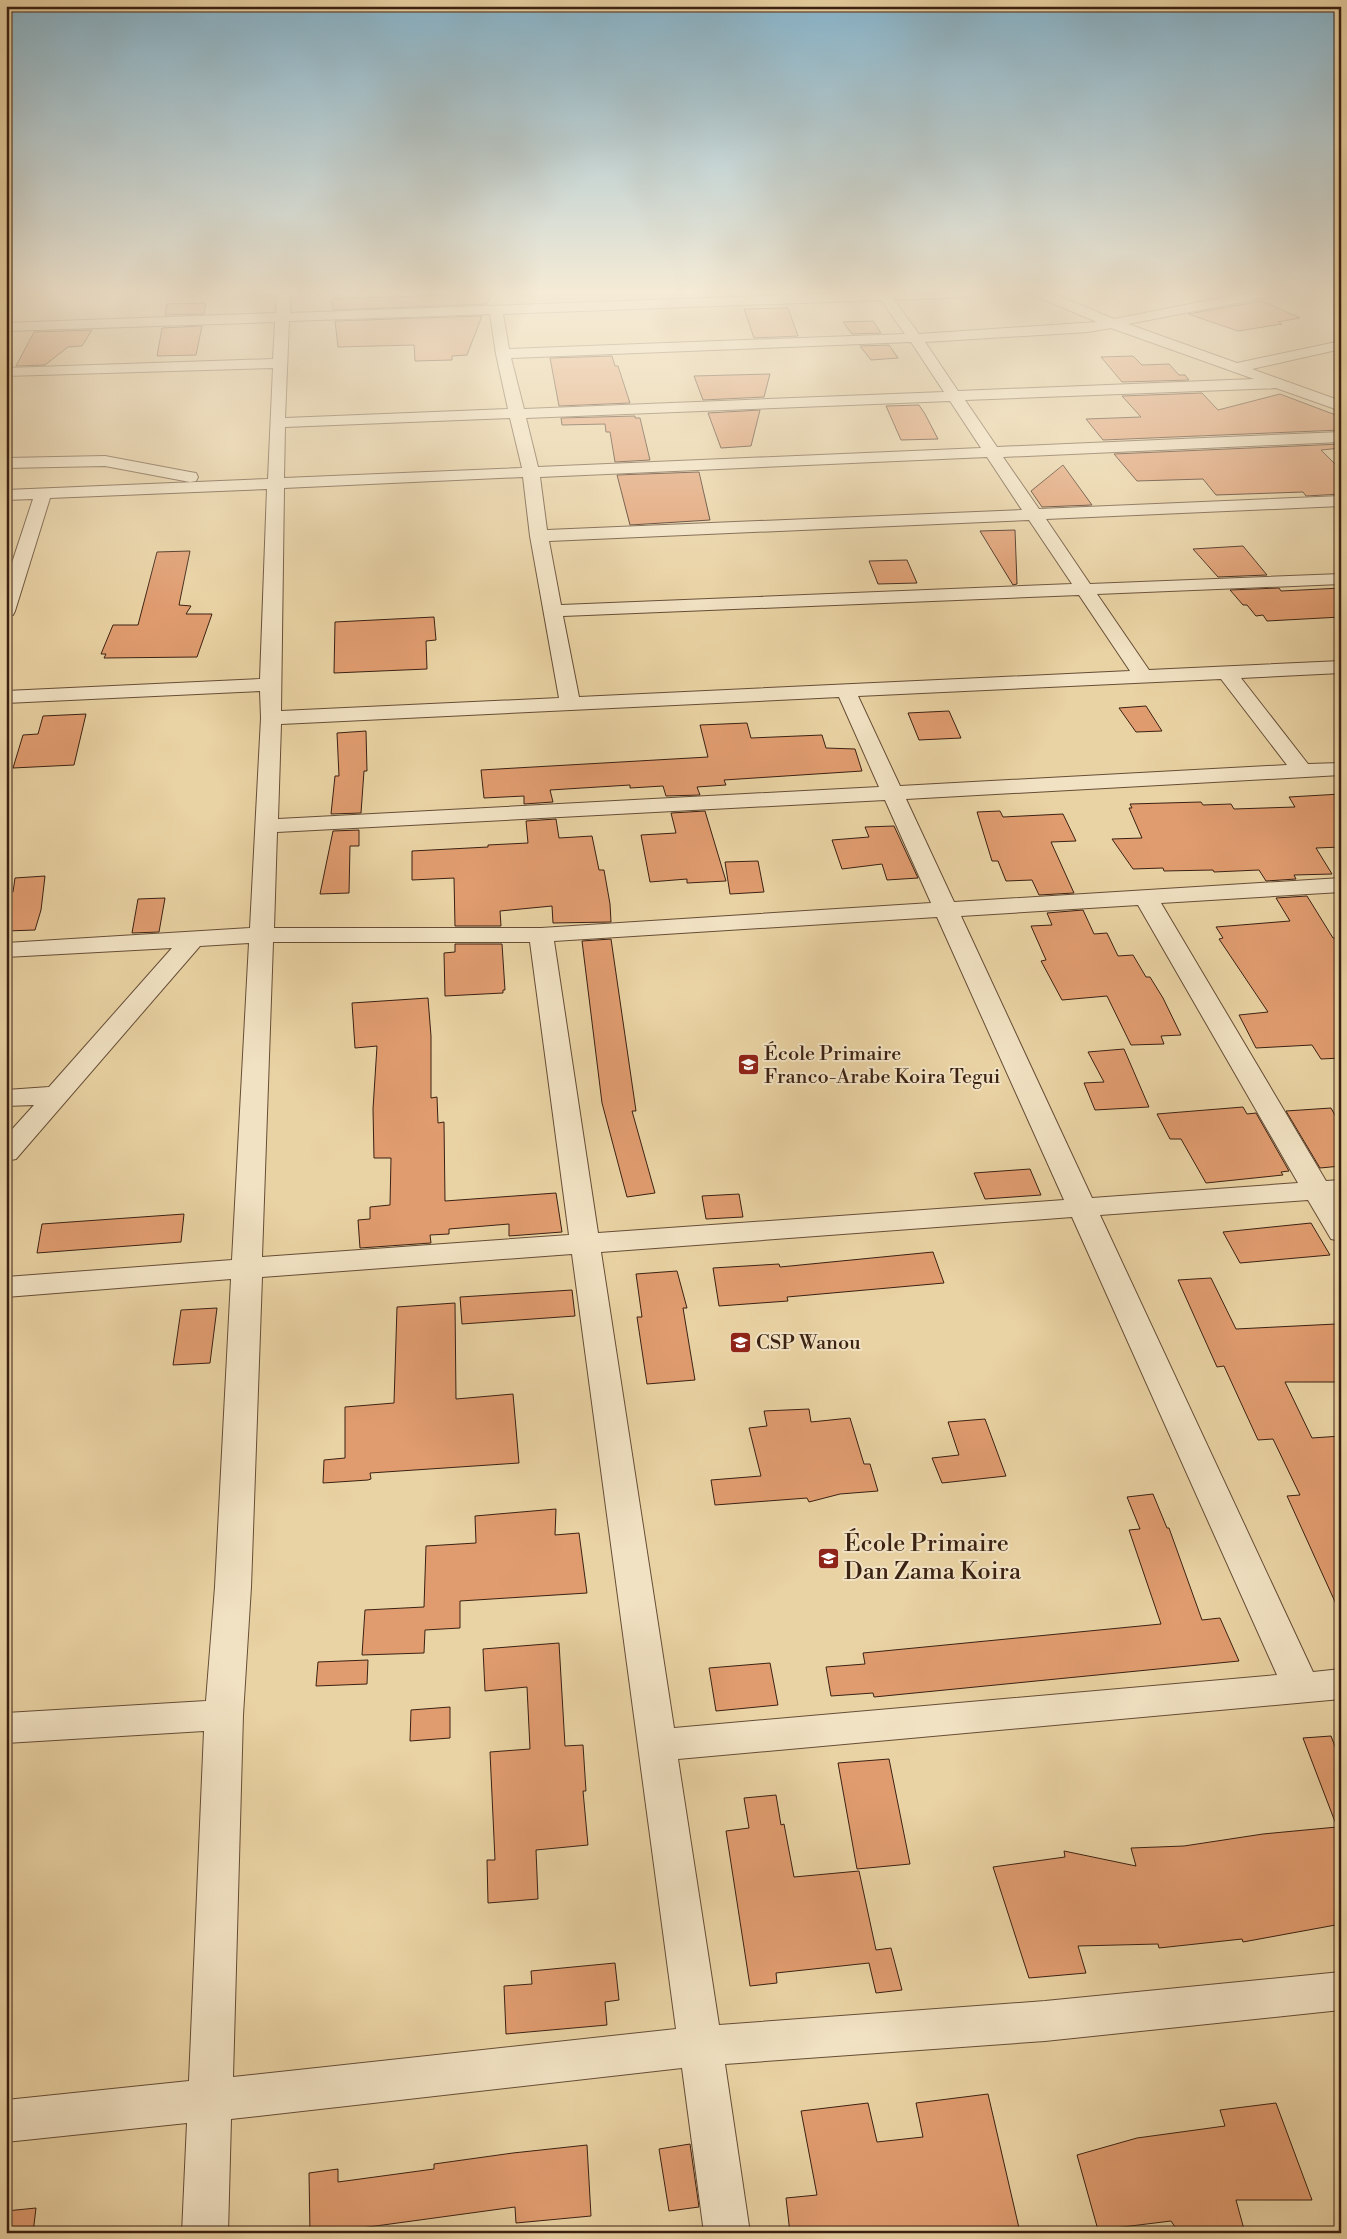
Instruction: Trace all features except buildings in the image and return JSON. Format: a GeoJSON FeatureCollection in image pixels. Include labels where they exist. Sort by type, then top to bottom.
{"type":"FeatureCollection","features":[{"type":"Feature","properties":{"kind":"street"},"geometry":{"type":"LineString","coordinates":[[205,2233],[224,1715],[233,1587],[271,718],[280,397]]}},
{"type":"Feature","properties":{"kind":"street"},"geometry":{"type":"LineString","coordinates":[[513,397],[531,473],[539,536],[570,704]]}},
{"type":"Feature","properties":{"kind":"street"},"geometry":{"type":"LineString","coordinates":[[279,423],[916,397]]}},
{"type":"Feature","properties":{"kind":"street"},"geometry":{"type":"LineString","coordinates":[[955,397],[1144,677]]}},
{"type":"Feature","properties":{"kind":"street"},"geometry":{"type":"LineString","coordinates":[[1317,397],[1341,406]]}},
{"type":"Feature","properties":{"kind":"street"},"geometry":{"type":"LineString","coordinates":[[6,495],[1341,437]]}},
{"type":"Feature","properties":{"kind":"street"},"geometry":{"type":"LineString","coordinates":[[6,463],[105,461],[231,486]]}},
{"type":"Feature","properties":{"kind":"street"},"geometry":{"type":"LineString","coordinates":[[6,611],[13,570],[43,494]]}},
{"type":"Feature","properties":{"kind":"street"},"geometry":{"type":"LineString","coordinates":[[539,536],[1341,500]]}},
{"type":"Feature","properties":{"kind":"street"},"geometry":{"type":"LineString","coordinates":[[553,611],[1341,579]]}},
{"type":"Feature","properties":{"kind":"street"},"geometry":{"type":"LineString","coordinates":[[271,718],[1341,667]]}},
{"type":"Feature","properties":{"kind":"street"},"geometry":{"type":"LineString","coordinates":[[1227,673],[1302,771]]}},
{"type":"Feature","properties":{"kind":"street"},"geometry":{"type":"LineString","coordinates":[[6,697],[272,684]]}},
{"type":"Feature","properties":{"kind":"street"},"geometry":{"type":"LineString","coordinates":[[846,691],[1301,1687]]}},
{"type":"Feature","properties":{"kind":"street"},"geometry":{"type":"LineString","coordinates":[[265,826],[1341,769]]}},
{"type":"Feature","properties":{"kind":"street"},"geometry":{"type":"LineString","coordinates":[[6,950],[262,936],[541,936],[1341,885]]}},
{"type":"Feature","properties":{"kind":"street"},"geometry":{"type":"LineString","coordinates":[[1145,897],[1329,1190],[1341,1232]]}},
{"type":"Feature","properties":{"kind":"street"},"geometry":{"type":"LineString","coordinates":[[541,936],[727,2233]]}},
{"type":"Feature","properties":{"kind":"street"},"geometry":{"type":"LineString","coordinates":[[6,1153],[194,939]]}},
{"type":"Feature","properties":{"kind":"street"},"geometry":{"type":"LineString","coordinates":[[6,1098],[57,1095]]}},
{"type":"Feature","properties":{"kind":"street"},"geometry":{"type":"LineString","coordinates":[[6,1287],[1329,1190]]}},
{"type":"Feature","properties":{"kind":"street"},"geometry":{"type":"LineString","coordinates":[[657,1745],[1341,1684]]}},
{"type":"Feature","properties":{"kind":"street"},"geometry":{"type":"LineString","coordinates":[[6,1728],[224,1715]]}},
{"type":"Feature","properties":{"kind":"street"},"geometry":{"type":"LineString","coordinates":[[6,2121],[700,2046],[1045,2021],[1341,1991]]}},
{"type":"Feature","properties":{"kind":"place","name":"École Primaire Franco-Arabe Koira Tegui"},"geometry":{"type":"Point","coordinates":[748,1065]}},
{"type":"Feature","properties":{"kind":"place","name":"CSP Wanou"},"geometry":{"type":"Point","coordinates":[740,1343]}},
{"type":"Feature","properties":{"kind":"place","name":"École Primaire Dan Zama Koira"},"geometry":{"type":"Point","coordinates":[828,1558]}}]}
